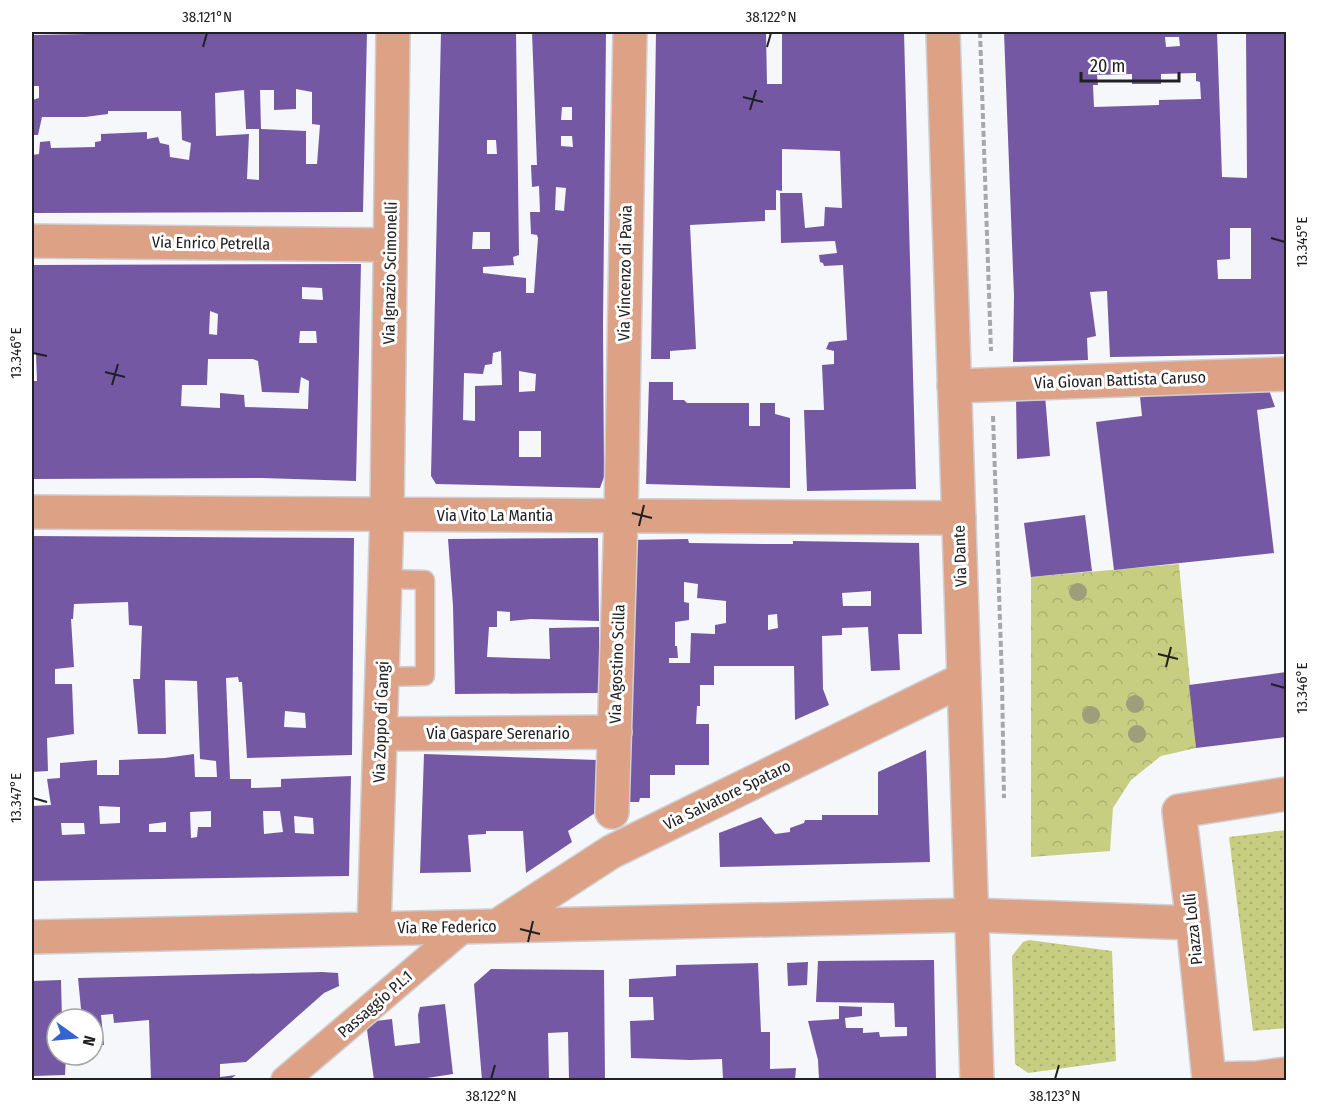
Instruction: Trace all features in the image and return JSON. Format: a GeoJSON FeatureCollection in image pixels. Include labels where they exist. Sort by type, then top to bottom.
{"type":"FeatureCollection","features":[{"type":"Feature","properties":{"kind":"street","name":"Via Ignazio Scimonelli"},"geometry":{"type":"LineString","coordinates":[[387,514],[393,32]]}},
{"type":"Feature","properties":{"kind":"street","name":"Via Vincenzo di Pavia"},"geometry":{"type":"LineString","coordinates":[[621,515],[630,32]]}},
{"type":"Feature","properties":{"kind":"street","name":"Via Dante"},"geometry":{"type":"LineString","coordinates":[[943,32],[977,1080]]}},
{"type":"Feature","properties":{"kind":"street","name":"Via Enrico Petrella"},"geometry":{"type":"LineString","coordinates":[[32,241],[390,245]]}},
{"type":"Feature","properties":{"kind":"street","name":"Via Giovan Battista Caruso"},"geometry":{"type":"LineString","coordinates":[[954,386],[1287,374]]}},
{"type":"Feature","properties":{"kind":"street","name":"Via Vito La Mantia"},"geometry":{"type":"LineString","coordinates":[[32,512],[959,518]]}},
{"type":"Feature","properties":{"kind":"street","name":"Via Zoppo di Gangi"},"geometry":{"type":"LineString","coordinates":[[374,929],[387,514]]}},
{"type":"Feature","properties":{"kind":"street","name":"Via Agostino Scilla"},"geometry":{"type":"LineString","coordinates":[[612,812],[621,515]]}},
{"type":"Feature","properties":{"kind":"street","name":"Via Salvatore Spataro"},"geometry":{"type":"LineString","coordinates":[[481,926],[612,852],[964,679]]}},
{"type":"Feature","properties":{"kind":"street","name":"Via Gaspare Serenario"},"geometry":{"type":"LineString","coordinates":[[381,734],[615,732]]}},
{"type":"Feature","properties":{"kind":"street","name":"Piazza Lolli"},"geometry":{"type":"LineString","coordinates":[[1267,1078],[1197,1080],[1193,923],[1179,811],[1287,794]]}},
{"type":"Feature","properties":{"kind":"street","name":"Via Re Federico"},"geometry":{"type":"LineString","coordinates":[[32,937],[971,915],[1193,923]]}},
{"type":"Feature","properties":{"kind":"street","name":"Passaggio P.L.1"},"geometry":{"type":"LineString","coordinates":[[285,1080],[481,926]]}},
{"type":"Feature","properties":{"kind":"path"},"geometry":{"type":"LineString","coordinates":[[980,32],[1004,798]]}},
{"type":"Feature","properties":{"kind":"green space"},"geometry":{"type":"Polygon","coordinates":[[[1179,564],[1196,748],[1161,756],[1131,780],[1113,808],[1110,851],[1031,857],[1031,577],[1179,564]]]}},
{"type":"Feature","properties":{"kind":"green space"},"geometry":{"type":"Polygon","coordinates":[[[1286,830],[1286,1028],[1253,1031],[1229,837],[1286,830]]]}},
{"type":"Feature","properties":{"kind":"green space"},"geometry":{"type":"Polygon","coordinates":[[[1029,940],[1112,951],[1116,1061],[1028,1073],[1015,1064],[1012,956],[1023,942],[1029,940]]]}},
{"type":"Feature","properties":{"kind":"building"},"geometry":{"type":"Polygon","coordinates":[[[367,32],[363,212],[32,213],[32,155],[39,154],[40,142],[50,141],[51,148],[95,147],[95,142],[101,141],[101,134],[147,132],[147,139],[158,137],[160,143],[169,145],[170,157],[189,160],[191,143],[182,140],[181,111],[108,111],[108,114],[85,117],[42,117],[38,135],[32,135],[32,100],[39,98],[39,86],[32,86],[32,35],[367,32]],[[296,89],[296,109],[274,110],[274,90],[260,90],[261,129],[306,131],[306,164],[317,164],[320,125],[312,124],[312,92],[296,89]],[[244,90],[215,93],[216,136],[249,134],[247,179],[259,180],[259,129],[246,129],[244,90]]]}},
{"type":"Feature","properties":{"kind":"building"},"geometry":{"type":"Polygon","coordinates":[[[441,32],[516,32],[519,255],[513,257],[514,265],[483,267],[483,273],[526,278],[526,293],[534,293],[538,238],[537,235],[531,234],[530,212],[540,212],[539,186],[532,187],[531,165],[537,165],[532,32],[606,32],[604,477],[600,488],[436,484],[431,476],[441,32]],[[562,107],[561,120],[572,120],[572,107],[562,107]],[[561,136],[561,146],[573,147],[572,136],[561,136]],[[487,140],[487,154],[497,154],[496,140],[487,140]],[[556,187],[555,210],[564,211],[566,188],[556,187]],[[473,232],[472,249],[490,249],[490,232],[473,232]],[[501,351],[493,353],[492,364],[485,365],[483,374],[464,373],[463,420],[475,421],[475,386],[502,385],[501,351]],[[519,371],[519,392],[535,391],[536,374],[519,371]],[[519,431],[519,457],[541,457],[541,431],[519,431]]]}},
{"type":"Feature","properties":{"kind":"building"},"geometry":{"type":"Polygon","coordinates":[[[656,32],[766,32],[767,84],[782,84],[782,32],[904,32],[916,489],[807,491],[804,410],[824,410],[822,365],[834,364],[834,351],[826,349],[829,342],[847,340],[843,265],[824,266],[820,262],[819,255],[837,253],[835,241],[781,243],[780,193],[802,193],[805,228],[824,226],[825,207],[842,208],[840,151],[782,149],[782,191],[776,190],[776,210],[765,210],[765,221],[690,225],[696,349],[670,351],[670,359],[651,359],[656,32]]]}},
{"type":"Feature","properties":{"kind":"building"},"geometry":{"type":"Polygon","coordinates":[[[1004,32],[1217,32],[1222,177],[1247,178],[1246,32],[1286,32],[1286,354],[1110,357],[1107,291],[1090,292],[1096,336],[1087,338],[1088,360],[1013,362],[1014,296],[1004,32]],[[1165,37],[1166,47],[1180,46],[1179,37],[1165,37]],[[1196,73],[1161,74],[1161,84],[1132,84],[1132,74],[1097,75],[1098,85],[1093,85],[1094,107],[1159,105],[1159,100],[1201,99],[1200,82],[1196,81],[1196,73]],[[1230,228],[1230,259],[1217,260],[1218,279],[1251,279],[1251,228],[1230,228]]]}},
{"type":"Feature","properties":{"kind":"building"},"geometry":{"type":"Polygon","coordinates":[[[361,264],[356,481],[262,478],[32,479],[32,405],[34,381],[37,381],[36,354],[32,354],[32,265],[361,264]],[[302,287],[302,299],[323,300],[322,288],[302,287]],[[210,311],[209,334],[217,335],[218,314],[210,311]],[[300,331],[299,343],[317,343],[316,331],[300,331]],[[208,359],[207,385],[182,385],[181,406],[220,408],[220,393],[244,395],[245,407],[308,409],[309,381],[301,377],[299,393],[262,392],[258,361],[253,359],[208,359]]]}},
{"type":"Feature","properties":{"kind":"building"},"geometry":{"type":"Polygon","coordinates":[[[649,382],[673,382],[673,400],[684,400],[687,403],[749,403],[749,426],[760,426],[760,403],[775,403],[775,414],[790,418],[790,488],[646,484],[649,382]]]}},
{"type":"Feature","properties":{"kind":"building"},"geometry":{"type":"Polygon","coordinates":[[[1139,387],[1269,390],[1275,407],[1257,410],[1274,553],[1114,570],[1096,422],[1142,416],[1139,387]]]}},
{"type":"Feature","properties":{"kind":"building"},"geometry":{"type":"Polygon","coordinates":[[[1045,395],[1050,456],[1017,459],[1016,397],[1045,395]]]}},
{"type":"Feature","properties":{"kind":"building"},"geometry":{"type":"Polygon","coordinates":[[[1085,515],[1092,571],[1031,577],[1024,523],[1085,515]]]}},
{"type":"Feature","properties":{"kind":"building"},"geometry":{"type":"Polygon","coordinates":[[[32,536],[354,538],[352,755],[247,758],[242,682],[239,682],[238,677],[226,678],[230,779],[251,779],[251,788],[281,787],[281,779],[351,776],[349,876],[32,881],[32,806],[51,805],[47,779],[60,778],[60,763],[97,760],[97,775],[119,775],[119,760],[194,754],[195,777],[217,777],[216,761],[200,759],[197,681],[165,680],[166,734],[138,734],[133,679],[140,679],[142,626],[129,625],[128,602],[74,604],[73,619],[71,619],[74,667],[55,669],[55,684],[72,684],[74,734],[47,738],[48,771],[32,772],[32,536]],[[285,711],[284,727],[306,728],[305,713],[285,711]],[[99,806],[100,824],[120,823],[120,807],[99,806]],[[211,811],[190,812],[191,838],[197,837],[198,827],[211,827],[211,811]],[[263,811],[264,834],[283,832],[280,811],[263,811]],[[294,816],[295,833],[314,834],[313,818],[294,816]],[[166,822],[149,824],[149,832],[166,832],[166,822]],[[61,823],[62,835],[85,834],[84,823],[61,823]]]}},
{"type":"Feature","properties":{"kind":"building"},"geometry":{"type":"Polygon","coordinates":[[[598,538],[599,621],[531,619],[510,621],[510,612],[497,611],[497,627],[489,627],[487,657],[550,659],[549,628],[599,627],[599,693],[455,694],[453,606],[448,539],[598,538]]]}},
{"type":"Feature","properties":{"kind":"building"},"geometry":{"type":"Polygon","coordinates":[[[688,539],[689,543],[772,544],[793,544],[793,541],[919,543],[922,634],[898,634],[900,670],[871,671],[868,627],[842,628],[842,635],[822,636],[823,689],[829,705],[795,720],[794,666],[714,666],[714,685],[700,685],[700,706],[697,706],[696,724],[709,724],[709,765],[675,765],[675,775],[650,775],[650,798],[640,798],[639,802],[627,802],[628,540],[688,539]],[[684,582],[684,602],[689,603],[689,620],[675,622],[675,646],[677,646],[678,658],[669,658],[669,663],[690,663],[691,633],[715,634],[715,625],[726,623],[726,601],[697,598],[698,584],[684,582]],[[871,591],[842,593],[843,606],[871,606],[871,591]],[[777,614],[768,615],[768,630],[778,628],[777,614]]]}},
{"type":"Feature","properties":{"kind":"building"},"geometry":{"type":"Polygon","coordinates":[[[1286,672],[1286,737],[1196,748],[1189,685],[1286,672]]]}},
{"type":"Feature","properties":{"kind":"building"},"geometry":{"type":"Polygon","coordinates":[[[926,750],[930,862],[720,867],[719,833],[761,817],[775,834],[790,832],[790,828],[804,823],[805,820],[822,820],[822,815],[878,815],[878,772],[926,750]]]}},
{"type":"Feature","properties":{"kind":"building"},"geometry":{"type":"Polygon","coordinates":[[[424,754],[597,760],[595,813],[568,831],[572,842],[526,873],[523,831],[486,831],[486,834],[468,835],[471,872],[420,873],[424,754]]]}},
{"type":"Feature","properties":{"kind":"building"},"geometry":{"type":"Polygon","coordinates":[[[934,960],[936,1080],[819,1080],[818,1060],[808,1021],[839,1019],[839,1006],[862,1007],[862,1016],[845,1018],[846,1028],[863,1028],[863,1033],[879,1032],[880,1037],[907,1036],[907,1027],[895,1027],[894,1003],[816,1002],[818,961],[934,960]]]}},
{"type":"Feature","properties":{"kind":"building"},"geometry":{"type":"Polygon","coordinates":[[[808,962],[807,985],[788,986],[787,963],[808,962]]]}},
{"type":"Feature","properties":{"kind":"building"},"geometry":{"type":"Polygon","coordinates":[[[758,963],[761,1032],[770,1032],[770,1069],[796,1068],[795,1080],[723,1080],[722,1059],[631,1058],[630,1021],[654,1020],[653,997],[629,997],[629,979],[676,976],[676,965],[758,963]]]}},
{"type":"Feature","properties":{"kind":"building"},"geometry":{"type":"Polygon","coordinates":[[[491,969],[604,970],[605,1080],[569,1080],[568,1032],[548,1033],[549,1080],[482,1080],[474,984],[491,969]]]}},
{"type":"Feature","properties":{"kind":"building"},"geometry":{"type":"Polygon","coordinates":[[[322,972],[338,973],[339,986],[324,993],[246,1062],[220,1064],[220,1077],[236,1075],[229,1080],[151,1080],[149,1020],[114,1023],[113,1014],[105,1015],[105,1007],[81,1007],[78,978],[322,972]]]}},
{"type":"Feature","properties":{"kind":"building"},"geometry":{"type":"Polygon","coordinates":[[[61,980],[62,1007],[45,1007],[45,1067],[65,1067],[65,1075],[32,1076],[32,981],[61,980]]]}},
{"type":"Feature","properties":{"kind":"building"},"geometry":{"type":"Polygon","coordinates":[[[445,1004],[453,1074],[414,1080],[374,1080],[367,1030],[368,1022],[392,1019],[395,1046],[420,1043],[418,1015],[420,1007],[445,1004]]]}}]}
